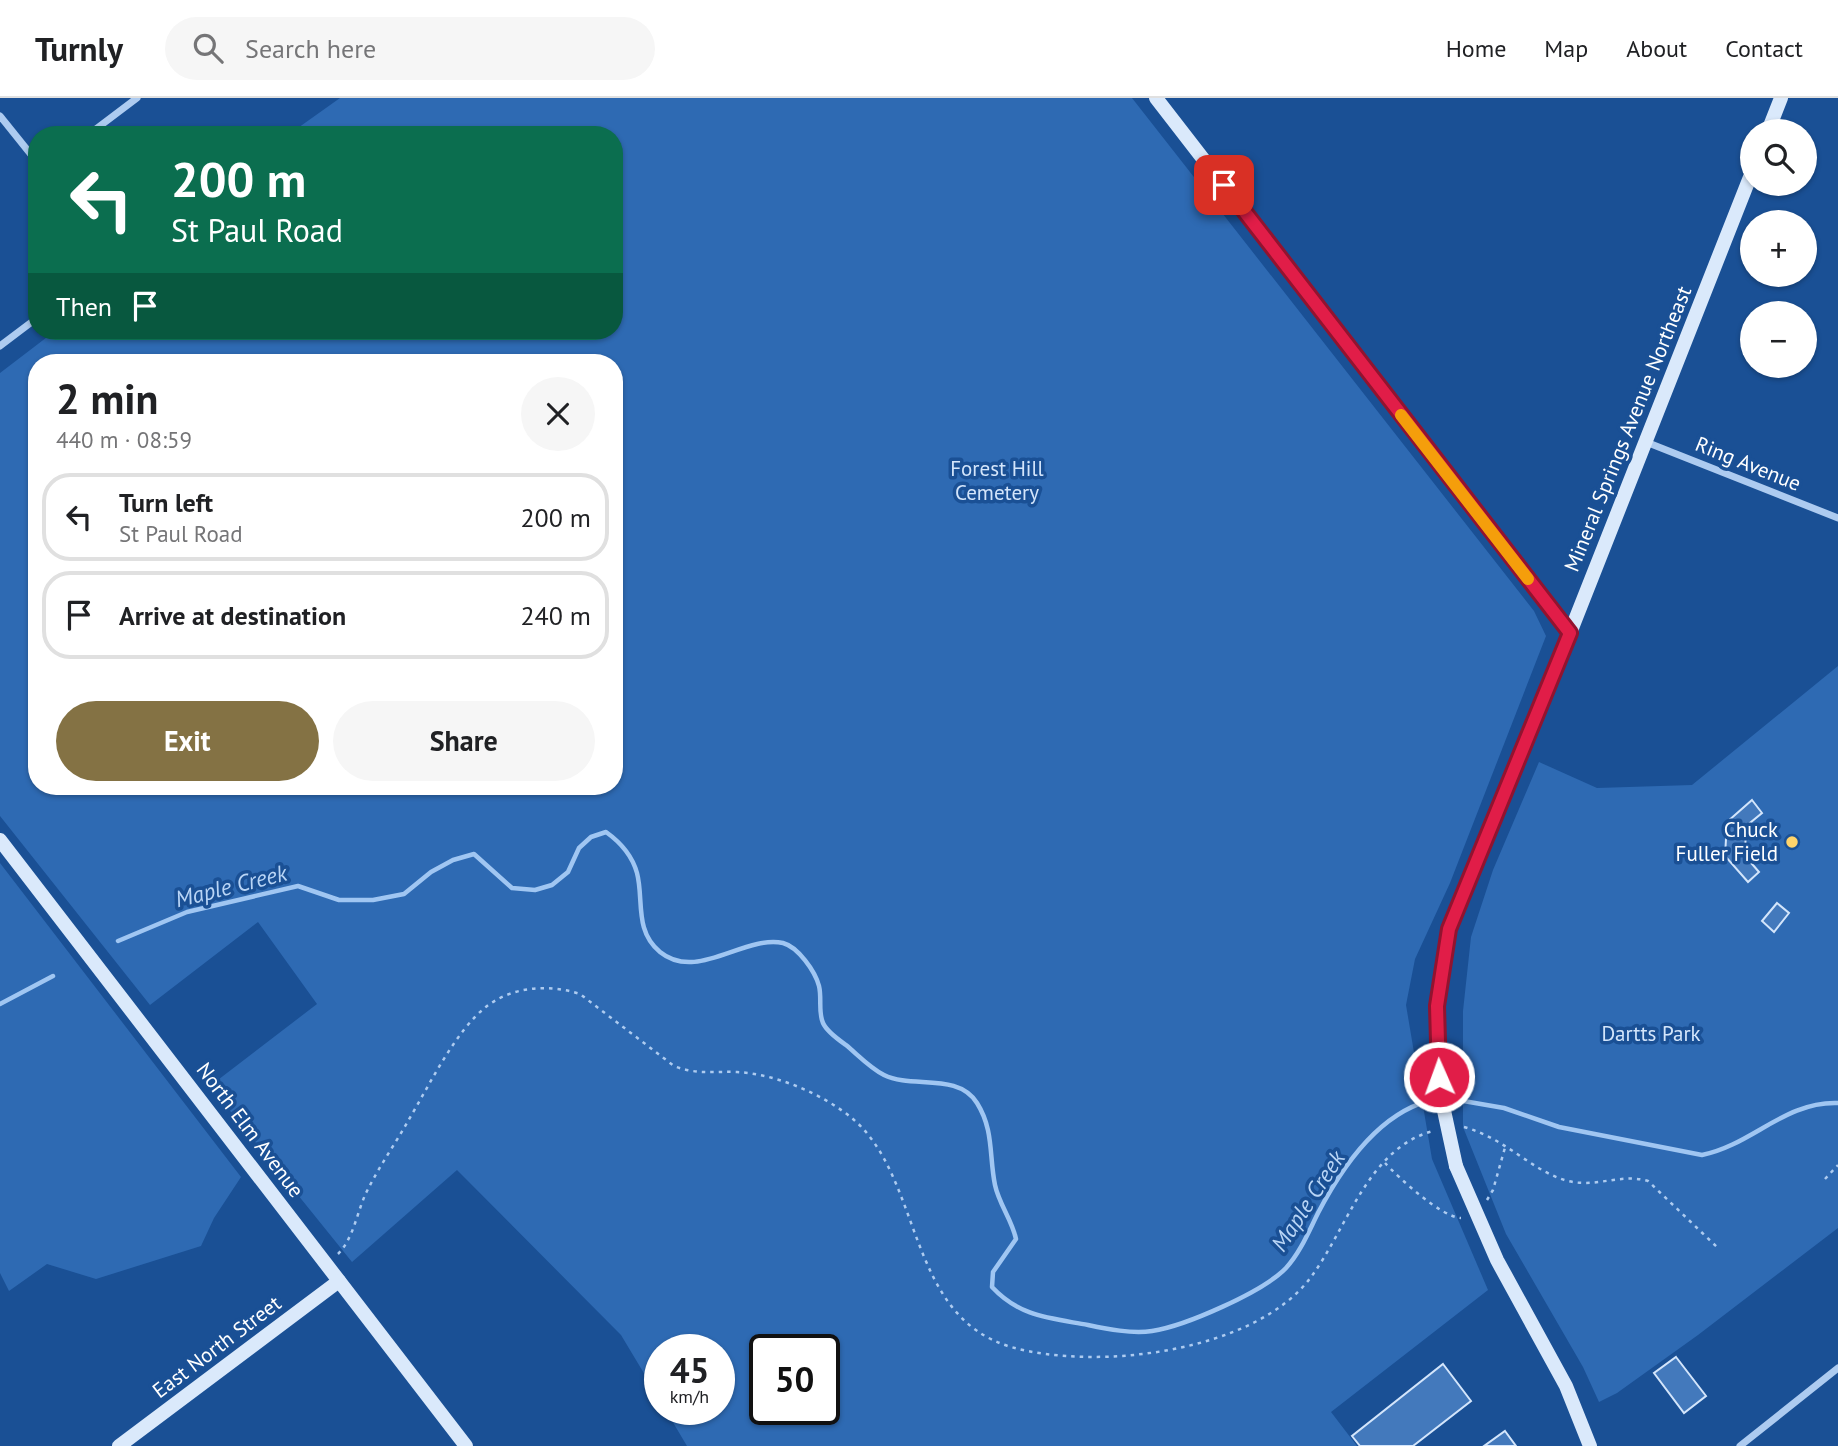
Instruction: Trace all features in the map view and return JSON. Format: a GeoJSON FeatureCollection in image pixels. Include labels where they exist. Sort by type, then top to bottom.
{"type":"FeatureCollection","features":[{"type":"Feature","properties":{"kind":"street"},"geometry":{"type":"LineString","coordinates":[[100,126],[137,98]]}},
{"type":"Feature","properties":{"kind":"street"},"geometry":{"type":"LineString","coordinates":[[1156,98],[1570,633]]}},
{"type":"Feature","properties":{"kind":"street"},"geometry":{"type":"LineString","coordinates":[[1773,119],[1781,98]]}},
{"type":"Feature","properties":{"kind":"street"},"geometry":{"type":"LineString","coordinates":[[0,116],[28,151]]}},
{"type":"Feature","properties":{"kind":"street","name":"Mineral Springs Avenue Northeast"},"geometry":{"type":"LineString","coordinates":[[1590,1446],[1553,1359],[1477,1216],[1455,1166],[1440,1092],[1437,1006],[1449,929],[1570,633],[1743,196]]}},
{"type":"Feature","properties":{"kind":"street"},"geometry":{"type":"LineString","coordinates":[[0,346],[28,325]]}},
{"type":"Feature","properties":{"kind":"street","name":"Ring Avenue"},"geometry":{"type":"LineString","coordinates":[[1646,442],[1838,519]]}},
{"type":"Feature","properties":{"kind":"street","name":"North Elm Avenue"},"geometry":{"type":"LineString","coordinates":[[0,840],[466,1446]]}},
{"type":"Feature","properties":{"kind":"street","name":"East North Street"},"geometry":{"type":"LineString","coordinates":[[119,1446],[339,1281]]}},
{"type":"Feature","properties":{"kind":"street"},"geometry":{"type":"LineString","coordinates":[[1740,1446],[1838,1368]]}},
{"type":"Feature","properties":{"kind":"path"},"geometry":{"type":"LineString","coordinates":[[326,1264],[345,1245],[367,1192],[456,1043],[487,1006],[519,991],[540,988],[561,988],[580,994],[674,1066],[690,1072],[736,1072],[764,1076],[795,1086],[853,1119],[880,1155],[929,1269],[959,1314],[974,1328],[1001,1344],[1030,1352],[1106,1357],[1144,1355],[1184,1348],[1232,1331],[1270,1312],[1310,1279],[1361,1193],[1384,1162],[1398,1177],[1441,1210],[1456,1218],[1477,1216],[1493,1190],[1506,1144],[1550,1175],[1569,1181],[1595,1184],[1636,1178],[1648,1181],[1718,1248]]}},
{"type":"Feature","properties":{"kind":"path"},"geometry":{"type":"LineString","coordinates":[[1825,1179],[1838,1165]]}},
{"type":"Feature","properties":{"kind":"green space","name":"Forest Hill Cemetery"},"geometry":{"type":"Polygon","coordinates":[[[340,98],[1132,98],[1534,611],[1546,636],[1450,883],[1415,959],[1406,1005],[1432,1159],[1488,1290],[1331,1412],[1357,1446],[687,1446],[675,1425],[735,1425],[735,1334],[644,1334],[644,1373],[621,1335],[457,1170],[352,1262],[210,1086],[317,1004],[258,922],[150,1005],[0,816],[0,373],[43,340],[623,340],[623,126],[301,126],[340,98]]]}},
{"type":"Feature","properties":{"kind":"green space","name":"Dartts Park"},"geometry":{"type":"Polygon","coordinates":[[[1838,666],[1838,1228],[1698,1335],[1617,1393],[1599,1402],[1583,1367],[1506,1234],[1463,1127],[1463,1011],[1471,937],[1493,870],[1539,762],[1597,788],[1692,785],[1838,666]]]}},
{"type":"Feature","properties":{"kind":"green space"},"geometry":{"type":"Polygon","coordinates":[[[0,863],[241,1177],[214,1218],[201,1246],[96,1279],[47,1264],[9,1291],[0,1273],[0,863]]]}},
{"type":"Feature","properties":{"kind":"building"},"geometry":{"type":"Polygon","coordinates":[[[1752,800],[1762,813],[1745,827],[1746,857],[1759,872],[1748,882],[1725,856],[1727,822],[1752,800]]]}},
{"type":"Feature","properties":{"kind":"building"},"geometry":{"type":"Polygon","coordinates":[[[1777,903],[1789,913],[1774,932],[1762,921],[1777,903]]]}},
{"type":"Feature","properties":{"kind":"building"},"geometry":{"type":"Polygon","coordinates":[[[1676,1357],[1706,1396],[1684,1413],[1654,1373],[1676,1357]]]}},
{"type":"Feature","properties":{"kind":"building"},"geometry":{"type":"Polygon","coordinates":[[[1443,1364],[1471,1401],[1413,1446],[1360,1446],[1352,1436],[1443,1364]]]}},
{"type":"Feature","properties":{"kind":"building"},"geometry":{"type":"Polygon","coordinates":[[[1505,1431],[1516,1446],[1484,1446],[1505,1431]]]}},
{"type":"Feature","properties":{"kind":"waterway","name":"Maple Creek"},"geometry":{"type":"LineString","coordinates":[[118,941],[187,912],[298,886],[339,900],[373,900],[404,894],[431,872],[453,860],[474,854],[512,888],[535,890],[552,885],[568,872],[579,848],[591,837],[606,832],[625,850],[635,866],[643,925],[652,944],[660,952],[674,960],[689,962],[768,942],[789,945],[805,960],[817,980],[825,1026],[869,1065],[895,1079],[947,1084],[969,1093],[986,1123],[995,1185],[1016,1239],[993,1272],[992,1287],[1013,1305],[1036,1315],[1120,1331],[1152,1331],[1184,1322],[1223,1307],[1275,1277],[1296,1256],[1339,1176],[1366,1142],[1399,1114],[1437,1099]]}},
{"type":"Feature","properties":{"kind":"waterway","name":"Maple Creek"},"geometry":{"type":"LineString","coordinates":[[0,1004],[53,976]]}},
{"type":"Feature","properties":{"kind":"waterway","name":"Maple Creek"},"geometry":{"type":"LineString","coordinates":[[1446,1098],[1504,1108],[1559,1127],[1702,1155],[1720,1150],[1801,1109],[1838,1103]]}},
{"type":"Feature","properties":{"kind":"slow traffic"},"geometry":{"type":"LineString","coordinates":[[1401,415],[1528,579]]}},
{"type":"Feature","properties":{"kind":"place","name":"Chuck Fuller Field"},"geometry":{"type":"Point","coordinates":[1792,842]}},
{"type":"Feature","properties":{"kind":"route"},"geometry":{"type":"LineString","coordinates":[[1224,185],[1570,633],[1449,929],[1437,1006],[1439,1077]]}}]}
